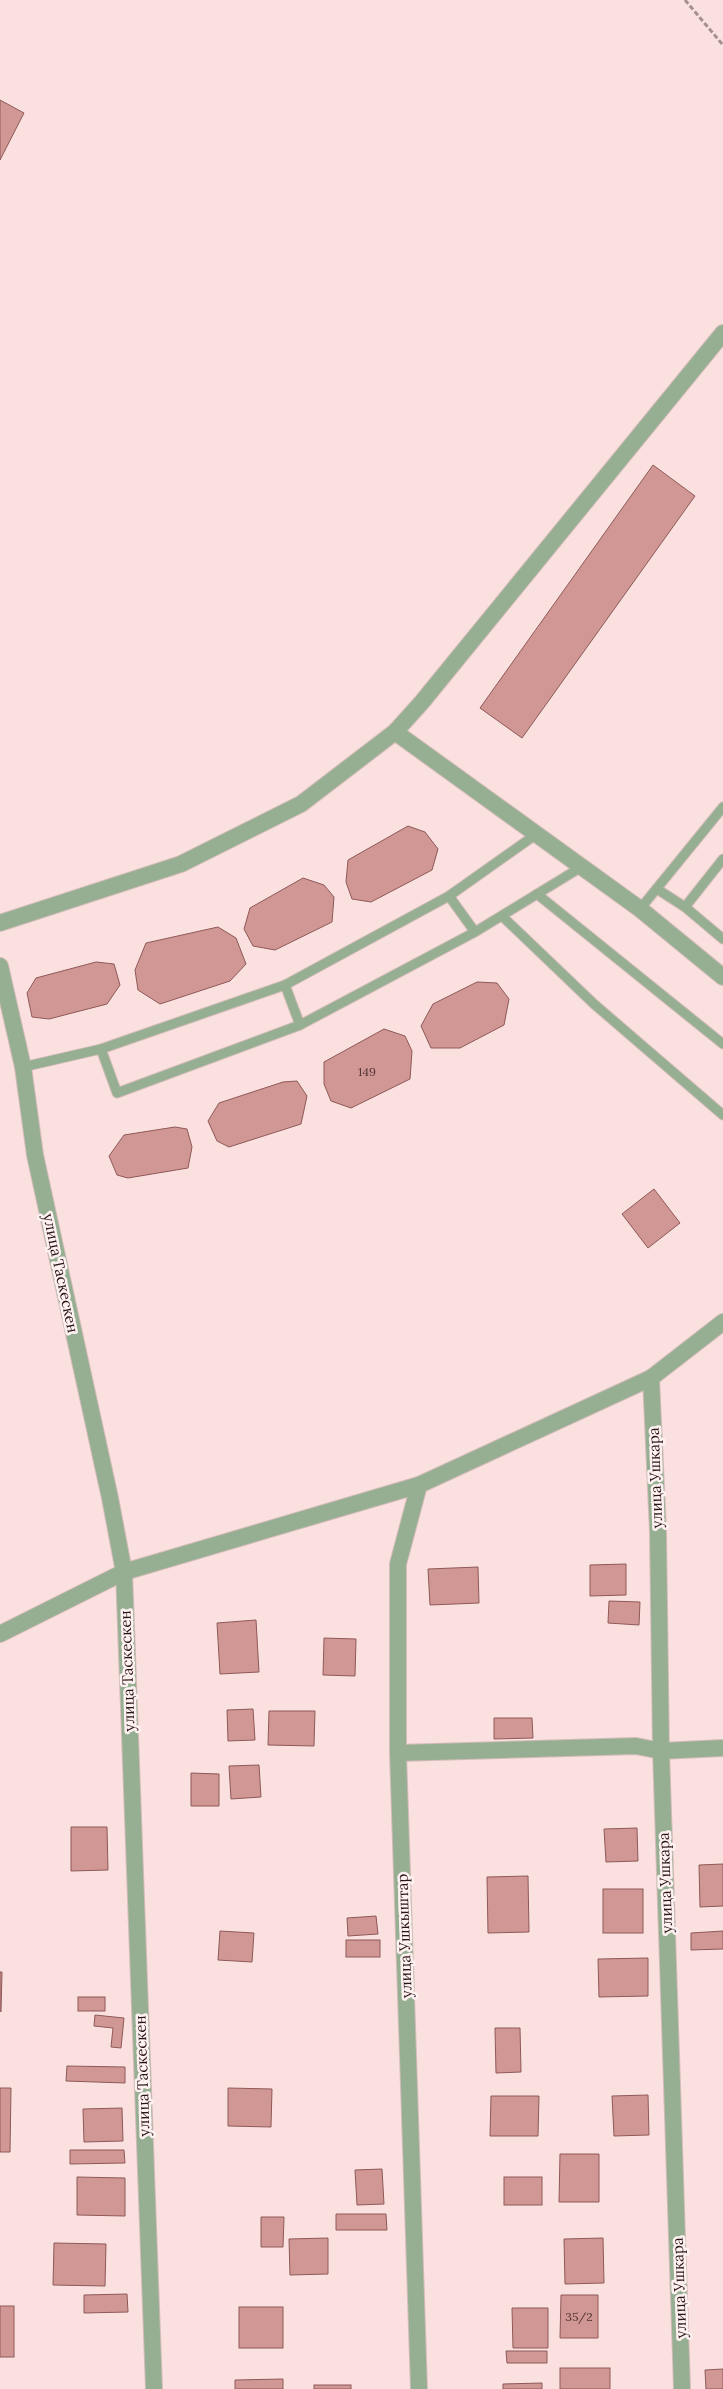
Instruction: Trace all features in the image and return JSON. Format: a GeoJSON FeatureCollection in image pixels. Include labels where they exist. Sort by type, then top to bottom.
{"type":"FeatureCollection","features":[{"type":"Feature","properties":{"kind":"street"},"geometry":{"type":"LineString","coordinates":[[0,923],[181,864],[302,804],[395,732],[428,695],[723,333]]}},
{"type":"Feature","properties":{"kind":"street"},"geometry":{"type":"LineString","coordinates":[[395,732],[583,866],[640,909],[723,977]]}},
{"type":"Feature","properties":{"kind":"street","name":"улица Таскескен"},"geometry":{"type":"LineString","coordinates":[[0,966],[23,1068],[35,1155],[110,1498],[124,1572],[154,2389]]}},
{"type":"Feature","properties":{"kind":"street"},"geometry":{"type":"LineString","coordinates":[[0,1634],[124,1572],[419,1485],[651,1378],[723,1322]]}},
{"type":"Feature","properties":{"kind":"street","name":"улица Ушкара"},"geometry":{"type":"LineString","coordinates":[[651,1378],[658,1532],[661,1751],[682,2389]]}},
{"type":"Feature","properties":{"kind":"street","name":"улица Ушкыштар"},"geometry":{"type":"LineString","coordinates":[[418,2389],[398,1752],[398,1564],[419,1485]]}},
{"type":"Feature","properties":{"kind":"street"},"geometry":{"type":"LineString","coordinates":[[398,1752],[636,1746],[661,1751],[723,1748]]}},
{"type":"Feature","properties":{"kind":"lane"},"geometry":{"type":"LineString","coordinates":[[640,909],[723,807]]}},
{"type":"Feature","properties":{"kind":"lane"},"geometry":{"type":"LineString","coordinates":[[23,1068],[101,1049],[285,985],[449,896],[538,833]]}},
{"type":"Feature","properties":{"kind":"lane"},"geometry":{"type":"LineString","coordinates":[[685,907],[719,870],[723,859]]}},
{"type":"Feature","properties":{"kind":"lane"},"geometry":{"type":"LineString","coordinates":[[101,1049],[117,1093],[300,1025],[475,932],[583,866]]}},
{"type":"Feature","properties":{"kind":"lane"},"geometry":{"type":"LineString","coordinates":[[658,889],[685,907],[723,938]]}},
{"type":"Feature","properties":{"kind":"lane"},"geometry":{"type":"LineString","coordinates":[[538,894],[723,1044]]}},
{"type":"Feature","properties":{"kind":"lane"},"geometry":{"type":"LineString","coordinates":[[449,896],[475,932]]}},
{"type":"Feature","properties":{"kind":"lane"},"geometry":{"type":"LineString","coordinates":[[502,916],[594,1004],[723,1115]]}},
{"type":"Feature","properties":{"kind":"lane"},"geometry":{"type":"LineString","coordinates":[[285,985],[300,1025]]}},
{"type":"Feature","properties":{"kind":"path"},"geometry":{"type":"LineString","coordinates":[[685,0],[723,45]]}},
{"type":"Feature","properties":{"kind":"building"},"geometry":{"type":"Polygon","coordinates":[[[0,100],[24,113],[0,160],[0,100]]]}},
{"type":"Feature","properties":{"kind":"building"},"geometry":{"type":"Polygon","coordinates":[[[653,465],[695,496],[522,738],[480,708],[653,465]]]}},
{"type":"Feature","properties":{"kind":"building"},"geometry":{"type":"Polygon","coordinates":[[[408,826],[425,832],[438,849],[432,870],[371,902],[352,899],[346,882],[348,860],[408,826]]]}},
{"type":"Feature","properties":{"kind":"building"},"geometry":{"type":"Polygon","coordinates":[[[303,878],[324,885],[334,897],[332,922],[275,950],[253,946],[244,929],[250,908],[303,878]]]}},
{"type":"Feature","properties":{"kind":"building"},"geometry":{"type":"Polygon","coordinates":[[[218,927],[236,938],[246,964],[230,981],[160,1004],[138,990],[135,970],[146,943],[218,927]]]}},
{"type":"Feature","properties":{"kind":"building"},"geometry":{"type":"Polygon","coordinates":[[[96,962],[114,964],[120,985],[107,1004],[49,1019],[32,1017],[27,993],[36,978],[96,962]]]}},
{"type":"Feature","properties":{"kind":"building"},"geometry":{"type":"Polygon","coordinates":[[[477,982],[497,983],[509,999],[504,1025],[460,1048],[431,1048],[421,1026],[433,1004],[477,982]]]}},
{"type":"Feature","properties":{"kind":"building"},"geometry":{"type":"Polygon","coordinates":[[[384,1029],[405,1036],[412,1051],[410,1079],[351,1108],[331,1101],[324,1084],[324,1062],[384,1029]]]}},
{"type":"Feature","properties":{"kind":"building"},"geometry":{"type":"Polygon","coordinates":[[[297,1081],[307,1096],[301,1124],[229,1147],[217,1141],[208,1121],[219,1103],[283,1082],[297,1081]]]}},
{"type":"Feature","properties":{"kind":"building"},"geometry":{"type":"Polygon","coordinates":[[[175,1127],[187,1129],[192,1147],[188,1168],[128,1178],[117,1175],[109,1156],[124,1135],[175,1127]]]}},
{"type":"Feature","properties":{"kind":"building"},"geometry":{"type":"Polygon","coordinates":[[[654,1189],[680,1223],[648,1248],[622,1214],[654,1189]]]}},
{"type":"Feature","properties":{"kind":"building"},"geometry":{"type":"Polygon","coordinates":[[[626,1564],[626,1595],[590,1596],[590,1565],[626,1564]]]}},
{"type":"Feature","properties":{"kind":"building"},"geometry":{"type":"Polygon","coordinates":[[[478,1567],[479,1603],[430,1605],[428,1569],[478,1567]]]}},
{"type":"Feature","properties":{"kind":"building"},"geometry":{"type":"Polygon","coordinates":[[[609,1601],[640,1602],[639,1625],[608,1623],[609,1601]]]}},
{"type":"Feature","properties":{"kind":"building"},"geometry":{"type":"Polygon","coordinates":[[[256,1620],[259,1672],[220,1674],[217,1623],[256,1620]]]}},
{"type":"Feature","properties":{"kind":"building"},"geometry":{"type":"Polygon","coordinates":[[[324,1638],[356,1639],[355,1676],[323,1675],[324,1638]]]}},
{"type":"Feature","properties":{"kind":"building"},"geometry":{"type":"Polygon","coordinates":[[[253,1709],[255,1740],[228,1741],[227,1710],[253,1709]]]}},
{"type":"Feature","properties":{"kind":"building"},"geometry":{"type":"Polygon","coordinates":[[[269,1711],[315,1711],[314,1746],[268,1745],[269,1711]]]}},
{"type":"Feature","properties":{"kind":"building"},"geometry":{"type":"Polygon","coordinates":[[[494,1718],[532,1718],[533,1738],[494,1739],[494,1718]]]}},
{"type":"Feature","properties":{"kind":"building"},"geometry":{"type":"Polygon","coordinates":[[[259,1765],[261,1797],[231,1799],[229,1766],[259,1765]]]}},
{"type":"Feature","properties":{"kind":"building"},"geometry":{"type":"Polygon","coordinates":[[[191,1773],[219,1774],[219,1806],[191,1806],[191,1773]]]}},
{"type":"Feature","properties":{"kind":"building"},"geometry":{"type":"Polygon","coordinates":[[[71,1827],[107,1827],[108,1870],[71,1871],[71,1827]]]}},
{"type":"Feature","properties":{"kind":"building"},"geometry":{"type":"Polygon","coordinates":[[[637,1828],[638,1861],[606,1862],[604,1829],[637,1828]]]}},
{"type":"Feature","properties":{"kind":"building"},"geometry":{"type":"Polygon","coordinates":[[[723,1864],[723,1906],[700,1907],[699,1865],[723,1864]]]}},
{"type":"Feature","properties":{"kind":"building"},"geometry":{"type":"Polygon","coordinates":[[[528,1876],[529,1932],[488,1933],[487,1877],[528,1876]]]}},
{"type":"Feature","properties":{"kind":"building"},"geometry":{"type":"Polygon","coordinates":[[[603,1889],[643,1889],[643,1933],[603,1933],[603,1889]]]}},
{"type":"Feature","properties":{"kind":"building"},"geometry":{"type":"Polygon","coordinates":[[[376,1916],[378,1934],[348,1936],[347,1918],[376,1916]]]}},
{"type":"Feature","properties":{"kind":"building"},"geometry":{"type":"Polygon","coordinates":[[[220,1931],[254,1933],[252,1962],[218,1960],[220,1931]]]}},
{"type":"Feature","properties":{"kind":"building"},"geometry":{"type":"Polygon","coordinates":[[[723,1931],[723,1949],[691,1950],[691,1933],[723,1931]]]}},
{"type":"Feature","properties":{"kind":"building"},"geometry":{"type":"Polygon","coordinates":[[[346,1940],[380,1940],[380,1957],[346,1957],[346,1940]]]}},
{"type":"Feature","properties":{"kind":"building"},"geometry":{"type":"Polygon","coordinates":[[[648,1958],[648,1996],[599,1997],[598,1959],[648,1958]]]}},
{"type":"Feature","properties":{"kind":"building"},"geometry":{"type":"Polygon","coordinates":[[[0,1972],[2,1972],[1,2012],[0,2011],[0,1972]]]}},
{"type":"Feature","properties":{"kind":"building"},"geometry":{"type":"Polygon","coordinates":[[[78,1997],[105,1997],[105,2011],[78,2011],[78,1997]]]}},
{"type":"Feature","properties":{"kind":"building"},"geometry":{"type":"Polygon","coordinates":[[[95,2015],[124,2018],[121,2048],[111,2047],[113,2028],[94,2026],[95,2015]]]}},
{"type":"Feature","properties":{"kind":"building"},"geometry":{"type":"Polygon","coordinates":[[[495,2028],[520,2028],[521,2072],[496,2073],[495,2028]]]}},
{"type":"Feature","properties":{"kind":"building"},"geometry":{"type":"Polygon","coordinates":[[[67,2066],[125,2067],[125,2083],[66,2081],[67,2066]]]}},
{"type":"Feature","properties":{"kind":"building"},"geometry":{"type":"Polygon","coordinates":[[[0,2088],[11,2088],[10,2152],[0,2152],[0,2088]]]}},
{"type":"Feature","properties":{"kind":"building"},"geometry":{"type":"Polygon","coordinates":[[[228,2088],[272,2089],[271,2127],[228,2126],[228,2088]]]}},
{"type":"Feature","properties":{"kind":"building"},"geometry":{"type":"Polygon","coordinates":[[[648,2095],[649,2135],[614,2136],[612,2096],[648,2095]]]}},
{"type":"Feature","properties":{"kind":"building"},"geometry":{"type":"Polygon","coordinates":[[[491,2096],[539,2096],[538,2136],[490,2136],[491,2096]]]}},
{"type":"Feature","properties":{"kind":"building"},"geometry":{"type":"Polygon","coordinates":[[[122,2108],[123,2141],[84,2142],[83,2109],[122,2108]]]}},
{"type":"Feature","properties":{"kind":"building"},"geometry":{"type":"Polygon","coordinates":[[[70,2150],[124,2150],[125,2163],[70,2164],[70,2150]]]}},
{"type":"Feature","properties":{"kind":"building"},"geometry":{"type":"Polygon","coordinates":[[[560,2154],[599,2154],[599,2202],[559,2202],[560,2154]]]}},
{"type":"Feature","properties":{"kind":"building"},"geometry":{"type":"Polygon","coordinates":[[[382,2169],[384,2204],[357,2205],[355,2170],[382,2169]]]}},
{"type":"Feature","properties":{"kind":"building"},"geometry":{"type":"Polygon","coordinates":[[[77,2177],[125,2178],[125,2216],[77,2215],[77,2177]]]}},
{"type":"Feature","properties":{"kind":"building"},"geometry":{"type":"Polygon","coordinates":[[[504,2177],[542,2177],[542,2205],[504,2205],[504,2177]]]}},
{"type":"Feature","properties":{"kind":"building"},"geometry":{"type":"Polygon","coordinates":[[[336,2214],[386,2214],[387,2230],[336,2230],[336,2214]]]}},
{"type":"Feature","properties":{"kind":"building"},"geometry":{"type":"Polygon","coordinates":[[[261,2217],[284,2217],[283,2247],[261,2247],[261,2217]]]}},
{"type":"Feature","properties":{"kind":"building"},"geometry":{"type":"Polygon","coordinates":[[[328,2238],[328,2274],[290,2275],[289,2239],[328,2238]]]}},
{"type":"Feature","properties":{"kind":"building"},"geometry":{"type":"Polygon","coordinates":[[[603,2238],[604,2283],[565,2284],[564,2239],[603,2238]]]}},
{"type":"Feature","properties":{"kind":"building"},"geometry":{"type":"Polygon","coordinates":[[[54,2243],[106,2244],[105,2286],[53,2285],[54,2243]]]}},
{"type":"Feature","properties":{"kind":"building"},"geometry":{"type":"Polygon","coordinates":[[[127,2294],[128,2312],[84,2313],[84,2295],[127,2294]]]}},
{"type":"Feature","properties":{"kind":"building"},"geometry":{"type":"Polygon","coordinates":[[[561,2295],[598,2295],[598,2338],[560,2338],[561,2295]]]}},
{"type":"Feature","properties":{"kind":"building"},"geometry":{"type":"Polygon","coordinates":[[[0,2306],[14,2306],[14,2357],[0,2357],[0,2306]]]}},
{"type":"Feature","properties":{"kind":"building"},"geometry":{"type":"Polygon","coordinates":[[[239,2307],[283,2307],[283,2348],[239,2348],[239,2307]]]}},
{"type":"Feature","properties":{"kind":"building"},"geometry":{"type":"Polygon","coordinates":[[[512,2308],[548,2308],[548,2348],[513,2348],[512,2308]]]}},
{"type":"Feature","properties":{"kind":"building"},"geometry":{"type":"Polygon","coordinates":[[[506,2351],[547,2351],[547,2363],[507,2363],[506,2351]]]}},
{"type":"Feature","properties":{"kind":"building"},"geometry":{"type":"Polygon","coordinates":[[[560,2368],[610,2368],[610,2389],[560,2389],[560,2368]]]}},
{"type":"Feature","properties":{"kind":"building"},"geometry":{"type":"Polygon","coordinates":[[[723,2369],[723,2389],[706,2389],[705,2370],[723,2369]]]}},
{"type":"Feature","properties":{"kind":"building"},"geometry":{"type":"Polygon","coordinates":[[[283,2379],[283,2389],[235,2389],[235,2380],[283,2379]]]}},
{"type":"Feature","properties":{"kind":"building"},"geometry":{"type":"Polygon","coordinates":[[[542,2383],[542,2389],[503,2389],[503,2384],[542,2383]]]}},
{"type":"Feature","properties":{"kind":"building"},"geometry":{"type":"Polygon","coordinates":[[[314,2385],[351,2385],[351,2389],[314,2389],[314,2385]]]}}]}
